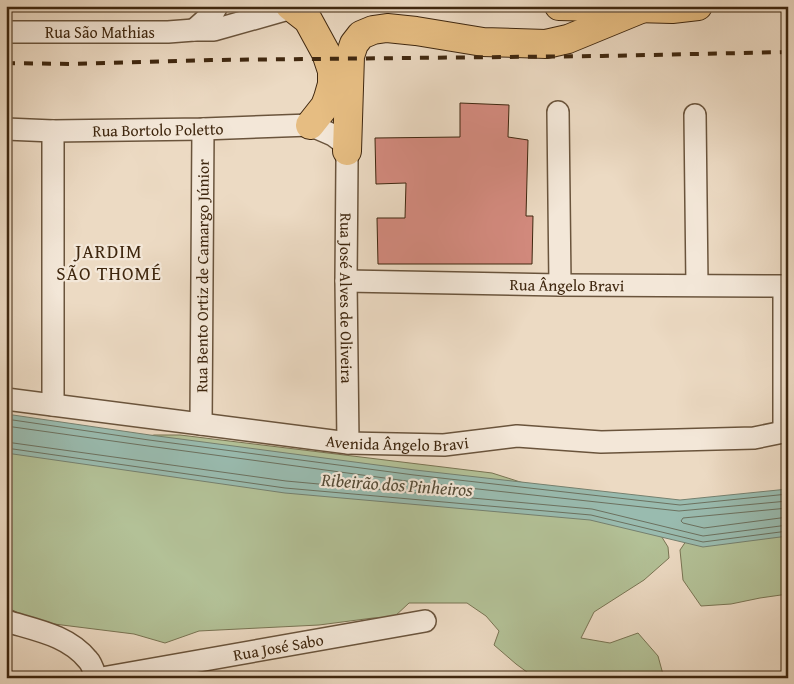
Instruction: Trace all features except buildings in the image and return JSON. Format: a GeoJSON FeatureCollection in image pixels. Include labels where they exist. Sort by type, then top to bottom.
{"type":"FeatureCollection","features":[{"type":"Feature","properties":{"kind":"main road"},"geometry":{"type":"LineString","coordinates":[[559,6],[641,9],[672,9],[698,6]]}},
{"type":"Feature","properties":{"kind":"main road"},"geometry":{"type":"LineString","coordinates":[[291,7],[308,20],[326,53],[332,71],[332,84],[325,106],[310,125]]}},
{"type":"Feature","properties":{"kind":"main road"},"geometry":{"type":"LineString","coordinates":[[347,152],[350,56],[354,44],[362,35],[372,30],[387,28],[483,42],[546,44],[568,39],[641,9]]}},
{"type":"Feature","properties":{"kind":"street"},"geometry":{"type":"LineString","coordinates":[[194,30],[213,13],[217,6]]}},
{"type":"Feature","properties":{"kind":"street","name":"Rua São Mathias"},"geometry":{"type":"LineString","coordinates":[[6,32],[168,32],[214,30],[291,7]]}},
{"type":"Feature","properties":{"kind":"street"},"geometry":{"type":"LineString","coordinates":[[558,112],[560,285]]}},
{"type":"Feature","properties":{"kind":"street"},"geometry":{"type":"LineString","coordinates":[[695,115],[697,285]]}},
{"type":"Feature","properties":{"kind":"street"},"geometry":{"type":"LineString","coordinates":[[310,125],[333,135],[341,141],[347,152]]}},
{"type":"Feature","properties":{"kind":"street","name":"Rua Bortolo Poletto"},"geometry":{"type":"LineString","coordinates":[[6,129],[53,131],[203,129],[310,125]]}},
{"type":"Feature","properties":{"kind":"street","name":"Rua Bento Ortiz de Camargo Júnior"},"geometry":{"type":"LineString","coordinates":[[201,424],[203,129]]}},
{"type":"Feature","properties":{"kind":"street"},"geometry":{"type":"LineString","coordinates":[[53,131],[53,405]]}},
{"type":"Feature","properties":{"kind":"street","name":"Rua José Alves de Oliveira"},"geometry":{"type":"LineString","coordinates":[[347,152],[348,443]]}},
{"type":"Feature","properties":{"kind":"street","name":"Rua Ângelo Bravi"},"geometry":{"type":"LineString","coordinates":[[346,281],[560,285],[786,286]]}},
{"type":"Feature","properties":{"kind":"street"},"geometry":{"type":"LineString","coordinates":[[786,286],[786,431]]}},
{"type":"Feature","properties":{"kind":"street","name":"Avenida Ângelo Bravi"},"geometry":{"type":"LineString","coordinates":[[6,399],[348,443],[444,445],[517,436],[601,442],[754,438],[786,431]]}},
{"type":"Feature","properties":{"kind":"street"},"geometry":{"type":"LineString","coordinates":[[6,621],[52,634],[66,641],[89,660],[96,678]]}},
{"type":"Feature","properties":{"kind":"street","name":"Rua José Sabo"},"geometry":{"type":"LineString","coordinates":[[102,678],[425,621]]}},
{"type":"Feature","properties":{"kind":"green space"},"geometry":{"type":"Polygon","coordinates":[[[6,426],[127,443],[154,435],[180,435],[492,473],[558,494],[647,513],[668,547],[669,558],[644,580],[594,612],[581,638],[610,643],[638,633],[658,656],[664,678],[535,678],[494,645],[499,631],[486,616],[467,603],[409,603],[393,618],[373,618],[319,625],[199,631],[165,643],[134,634],[38,622],[6,607],[6,426]]]}},
{"type":"Feature","properties":{"kind":"green space"},"geometry":{"type":"Polygon","coordinates":[[[788,523],[788,594],[731,604],[701,606],[683,580],[680,550],[697,525],[788,523]]]}},
{"type":"Feature","properties":{"kind":"water","name":"Ribeirão dos Pinheiros"},"geometry":{"type":"Polygon","coordinates":[[[6,414],[415,470],[680,500],[788,489],[788,536],[703,547],[590,520],[285,493],[6,453],[6,414]]]}},
{"type":"Feature","properties":{"kind":"railway"},"geometry":{"type":"LineString","coordinates":[[6,63],[73,64],[211,60],[788,52]]}},
{"type":"Feature","properties":{"kind":"district","name":"JARDIM SÃO THOMÉ"},"geometry":{"type":"Point","coordinates":[109,262]}}]}
